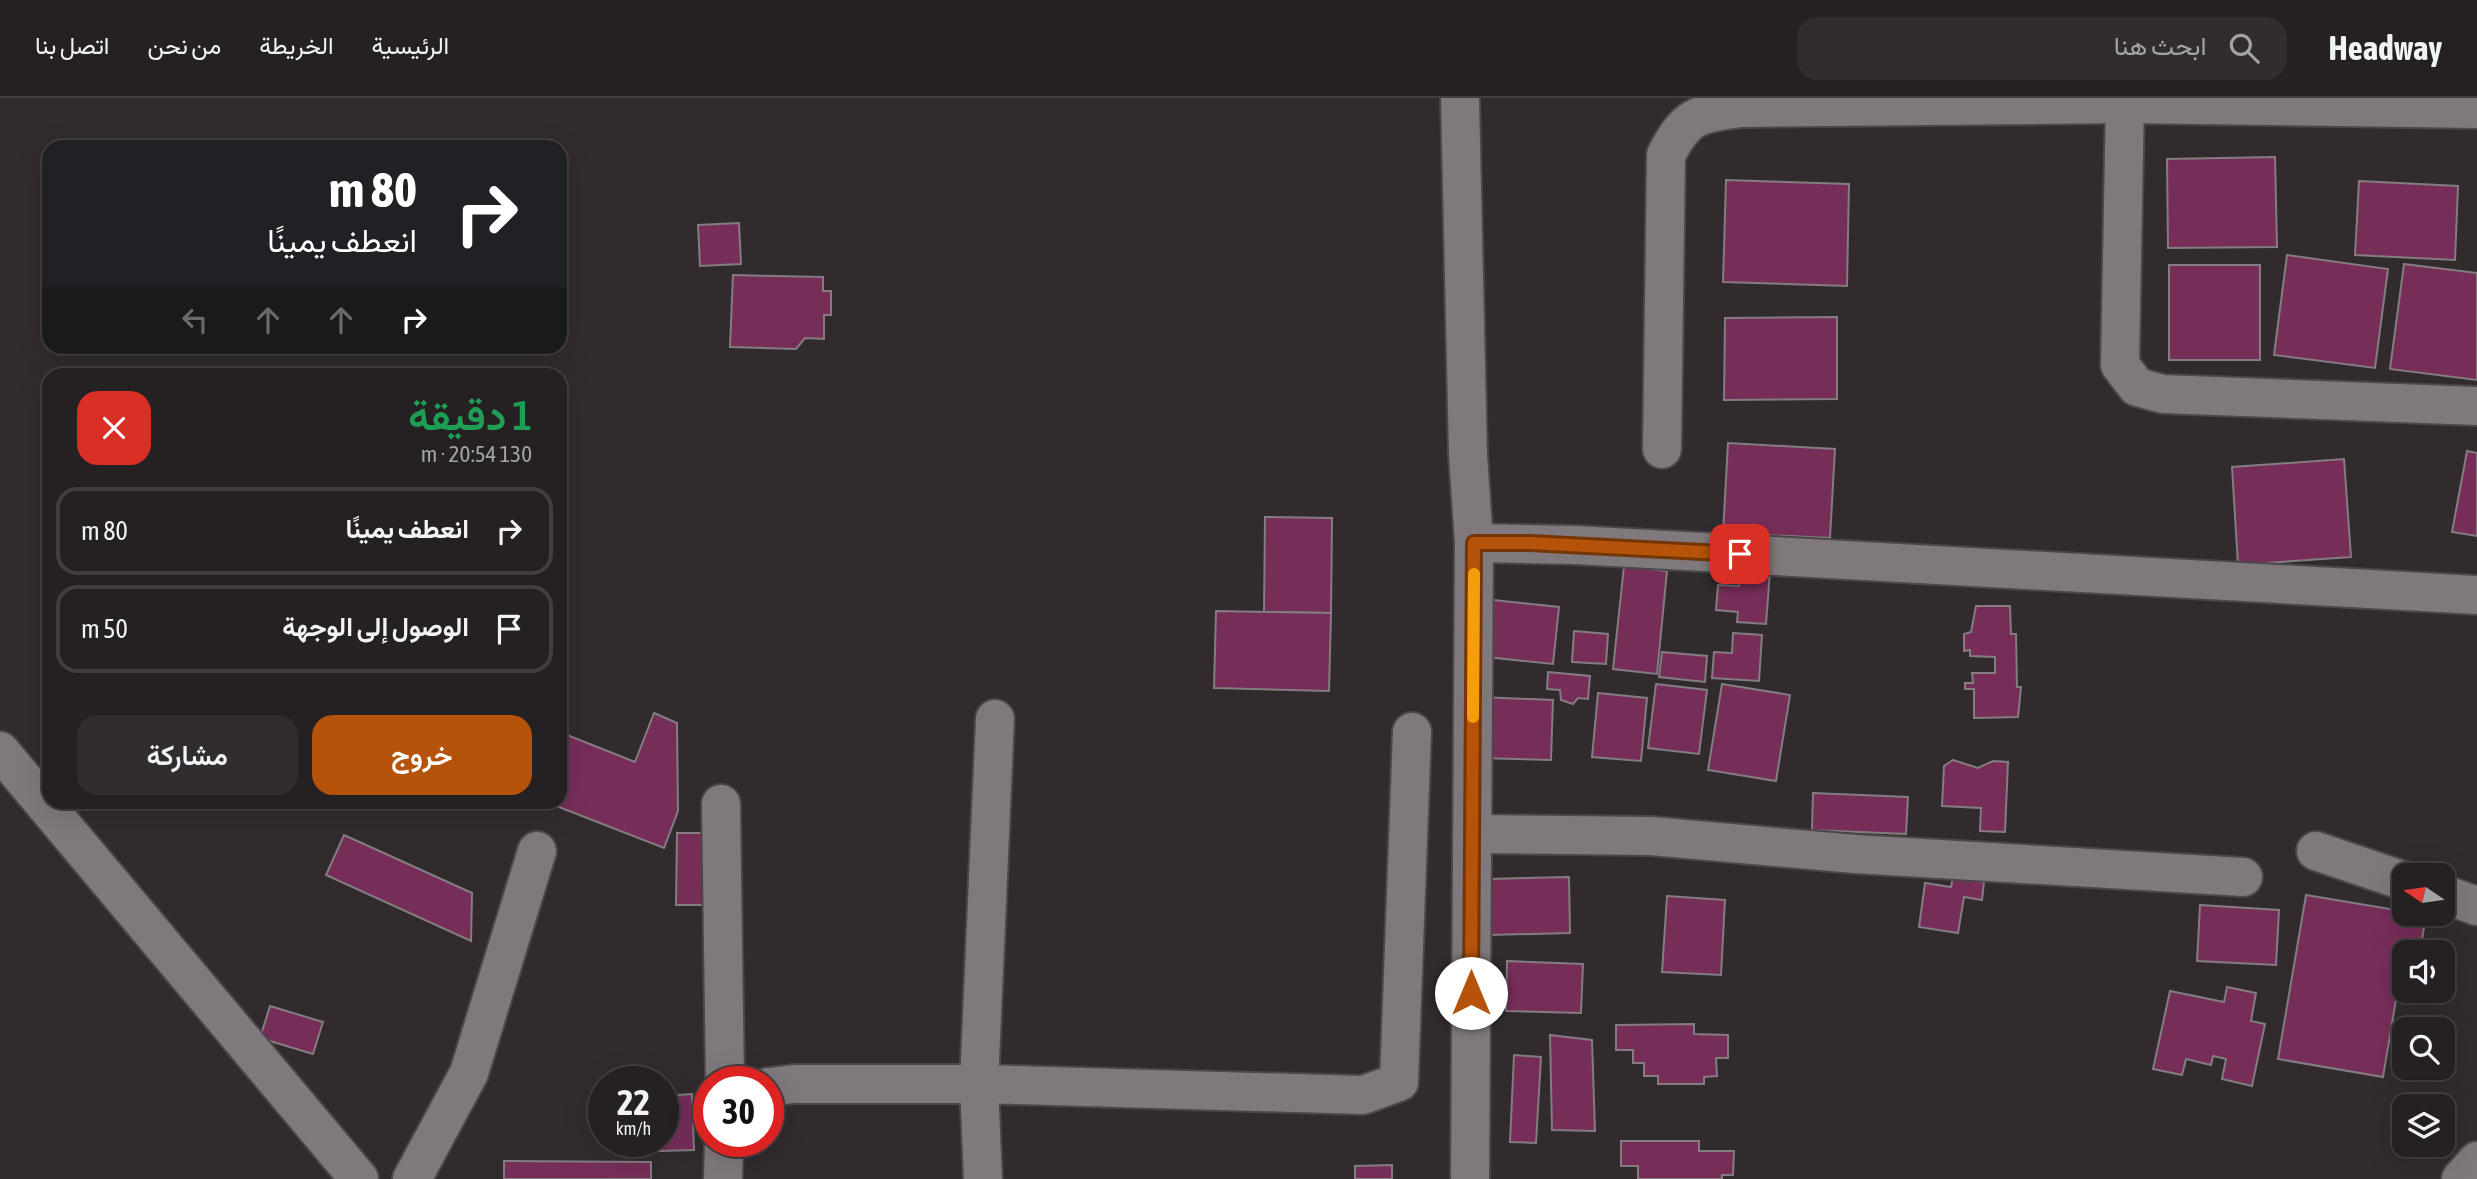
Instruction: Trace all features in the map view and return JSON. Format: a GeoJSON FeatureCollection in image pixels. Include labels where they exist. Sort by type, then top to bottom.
{"type":"FeatureCollection","features":[{"type":"Feature","properties":{"kind":"street"},"geometry":{"type":"LineString","coordinates":[[1460,98],[1468,455],[1474,543],[1470,1179]]}},
{"type":"Feature","properties":{"kind":"street"},"geometry":{"type":"LineString","coordinates":[[2126,101],[2120,365],[2137,387],[2163,394],[2477,406]]}},
{"type":"Feature","properties":{"kind":"street"},"geometry":{"type":"LineString","coordinates":[[1662,449],[1666,155],[1677,134],[1699,113],[1741,108],[2126,101],[2477,109]]}},
{"type":"Feature","properties":{"kind":"street"},"geometry":{"type":"LineString","coordinates":[[1474,543],[1576,545],[2477,595]]}},
{"type":"Feature","properties":{"kind":"street"},"geometry":{"type":"LineString","coordinates":[[983,1179],[979,1084],[995,719]]}},
{"type":"Feature","properties":{"kind":"street"},"geometry":{"type":"LineString","coordinates":[[784,1085],[979,1084],[1363,1095],[1399,1082],[1412,732]]}},
{"type":"Feature","properties":{"kind":"street"},"geometry":{"type":"LineString","coordinates":[[7,770],[359,1179]]}},
{"type":"Feature","properties":{"kind":"street"},"geometry":{"type":"LineString","coordinates":[[721,804],[725,1066]]}},
{"type":"Feature","properties":{"kind":"street"},"geometry":{"type":"LineString","coordinates":[[1472,834],[1651,836],[1855,854],[2243,877]]}},
{"type":"Feature","properties":{"kind":"street"},"geometry":{"type":"LineString","coordinates":[[412,1179],[469,1073],[537,851]]}},
{"type":"Feature","properties":{"kind":"street"},"geometry":{"type":"LineString","coordinates":[[2316,851],[2392,877]]}},
{"type":"Feature","properties":{"kind":"street"},"geometry":{"type":"LineString","coordinates":[[2455,898],[2477,906]]}},
{"type":"Feature","properties":{"kind":"street"},"geometry":{"type":"LineString","coordinates":[[723,1179],[724,1157]]}},
{"type":"Feature","properties":{"kind":"street"},"geometry":{"type":"LineString","coordinates":[[2460,1179],[2477,1161]]}},
{"type":"Feature","properties":{"kind":"building"},"geometry":{"type":"Polygon","coordinates":[[[2275,157],[2277,247],[2168,248],[2167,159],[2275,157]]]}},
{"type":"Feature","properties":{"kind":"building"},"geometry":{"type":"Polygon","coordinates":[[[1726,180],[1849,184],[1847,286],[1723,282],[1726,180]]]}},
{"type":"Feature","properties":{"kind":"building"},"geometry":{"type":"Polygon","coordinates":[[[2359,181],[2458,186],[2455,260],[2355,255],[2359,181]]]}},
{"type":"Feature","properties":{"kind":"building"},"geometry":{"type":"Polygon","coordinates":[[[739,223],[741,264],[700,266],[698,225],[739,223]]]}},
{"type":"Feature","properties":{"kind":"building"},"geometry":{"type":"Polygon","coordinates":[[[2287,255],[2388,269],[2375,368],[2274,355],[2287,255]]]}},
{"type":"Feature","properties":{"kind":"building"},"geometry":{"type":"Polygon","coordinates":[[[2404,264],[2477,273],[2477,380],[2390,369],[2404,264]]]}},
{"type":"Feature","properties":{"kind":"building"},"geometry":{"type":"Polygon","coordinates":[[[2169,265],[2260,265],[2260,360],[2169,360],[2169,265]]]}},
{"type":"Feature","properties":{"kind":"building"},"geometry":{"type":"Polygon","coordinates":[[[733,275],[823,277],[823,291],[831,291],[831,315],[824,315],[824,339],[805,338],[796,349],[730,347],[733,275]]]}},
{"type":"Feature","properties":{"kind":"building"},"geometry":{"type":"Polygon","coordinates":[[[1837,317],[1837,399],[1724,400],[1725,318],[1837,317]]]}},
{"type":"Feature","properties":{"kind":"building"},"geometry":{"type":"Polygon","coordinates":[[[1728,443],[1835,449],[1830,538],[1723,533],[1728,443]]]}},
{"type":"Feature","properties":{"kind":"building"},"geometry":{"type":"Polygon","coordinates":[[[2467,451],[2477,453],[2477,536],[2452,532],[2467,451]]]}},
{"type":"Feature","properties":{"kind":"building"},"geometry":{"type":"Polygon","coordinates":[[[2344,459],[2351,557],[2238,565],[2232,467],[2344,459]]]}},
{"type":"Feature","properties":{"kind":"building"},"geometry":{"type":"Polygon","coordinates":[[[1265,517],[1332,518],[1331,613],[1264,612],[1265,517]]]}},
{"type":"Feature","properties":{"kind":"building"},"geometry":{"type":"Polygon","coordinates":[[[1624,566],[1667,571],[1657,674],[1613,669],[1624,566]]]}},
{"type":"Feature","properties":{"kind":"building"},"geometry":{"type":"Polygon","coordinates":[[[1740,569],[1770,571],[1766,624],[1737,622],[1738,612],[1716,610],[1718,585],[1739,586],[1740,569]]]}},
{"type":"Feature","properties":{"kind":"building"},"geometry":{"type":"Polygon","coordinates":[[[1484,599],[1559,607],[1553,664],[1477,656],[1484,599]]]}},
{"type":"Feature","properties":{"kind":"building"},"geometry":{"type":"Polygon","coordinates":[[[1976,606],[2010,606],[2011,634],[2016,634],[2017,687],[2021,687],[2018,717],[1974,718],[1974,689],[1965,689],[1965,683],[1973,683],[1972,673],[1995,673],[1995,657],[1970,656],[1970,650],[1964,651],[1964,634],[1971,632],[1976,606]]]}},
{"type":"Feature","properties":{"kind":"building"},"geometry":{"type":"Polygon","coordinates":[[[1216,611],[1331,613],[1329,691],[1214,688],[1216,611]]]}},
{"type":"Feature","properties":{"kind":"building"},"geometry":{"type":"Polygon","coordinates":[[[1574,631],[1608,634],[1606,664],[1572,662],[1574,631]]]}},
{"type":"Feature","properties":{"kind":"building"},"geometry":{"type":"Polygon","coordinates":[[[1733,633],[1762,635],[1759,681],[1712,678],[1714,652],[1732,653],[1733,633]]]}},
{"type":"Feature","properties":{"kind":"building"},"geometry":{"type":"Polygon","coordinates":[[[1662,652],[1707,656],[1705,682],[1659,677],[1662,652]]]}},
{"type":"Feature","properties":{"kind":"building"},"geometry":{"type":"Polygon","coordinates":[[[1548,672],[1590,676],[1588,699],[1578,698],[1573,704],[1561,700],[1560,690],[1547,689],[1548,672]]]}},
{"type":"Feature","properties":{"kind":"building"},"geometry":{"type":"Polygon","coordinates":[[[1656,684],[1707,690],[1699,754],[1648,748],[1656,684]]]}},
{"type":"Feature","properties":{"kind":"building"},"geometry":{"type":"Polygon","coordinates":[[[1722,684],[1790,695],[1776,781],[1708,770],[1722,684]]]}},
{"type":"Feature","properties":{"kind":"building"},"geometry":{"type":"Polygon","coordinates":[[[1598,693],[1647,698],[1641,761],[1592,757],[1598,693]]]}},
{"type":"Feature","properties":{"kind":"building"},"geometry":{"type":"Polygon","coordinates":[[[1480,697],[1553,700],[1551,760],[1478,758],[1480,697]]]}},
{"type":"Feature","properties":{"kind":"building"},"geometry":{"type":"Polygon","coordinates":[[[654,713],[677,723],[678,811],[664,848],[564,809],[567,809],[567,735],[635,762],[654,713]]]}},
{"type":"Feature","properties":{"kind":"building"},"geometry":{"type":"Polygon","coordinates":[[[1953,760],[1978,768],[1993,761],[2008,762],[2005,832],[1980,831],[1981,808],[1942,806],[1944,766],[1953,760]]]}},
{"type":"Feature","properties":{"kind":"building"},"geometry":{"type":"Polygon","coordinates":[[[1813,793],[1908,797],[1906,834],[1812,830],[1813,793]]]}},
{"type":"Feature","properties":{"kind":"building"},"geometry":{"type":"Polygon","coordinates":[[[677,833],[711,833],[710,905],[676,905],[677,833]]]}},
{"type":"Feature","properties":{"kind":"building"},"geometry":{"type":"Polygon","coordinates":[[[344,835],[472,893],[471,941],[326,875],[344,835]]]}},
{"type":"Feature","properties":{"kind":"building"},"geometry":{"type":"Polygon","coordinates":[[[1569,877],[1570,933],[1489,935],[1487,879],[1569,877]]]}},
{"type":"Feature","properties":{"kind":"building"},"geometry":{"type":"Polygon","coordinates":[[[1953,877],[1984,882],[1982,900],[1964,897],[1958,933],[1919,927],[1925,883],[1951,887],[1953,877]]]}},
{"type":"Feature","properties":{"kind":"building"},"geometry":{"type":"Polygon","coordinates":[[[2306,895],[2392,909],[2392,926],[2424,926],[2422,940],[2392,940],[2392,1003],[2395,1003],[2383,1077],[2278,1059],[2306,895]]]}},
{"type":"Feature","properties":{"kind":"building"},"geometry":{"type":"Polygon","coordinates":[[[1667,896],[1725,900],[1721,975],[1662,972],[1667,896]]]}},
{"type":"Feature","properties":{"kind":"building"},"geometry":{"type":"Polygon","coordinates":[[[2200,905],[2279,910],[2276,965],[2197,961],[2200,905]]]}},
{"type":"Feature","properties":{"kind":"building"},"geometry":{"type":"Polygon","coordinates":[[[1507,961],[1583,964],[1581,1013],[1506,1011],[1507,961]]]}},
{"type":"Feature","properties":{"kind":"building"},"geometry":{"type":"Polygon","coordinates":[[[2227,987],[2256,993],[2251,1021],[2265,1024],[2252,1086],[2222,1079],[2226,1059],[2213,1056],[2211,1065],[2186,1059],[2182,1075],[2153,1069],[2170,991],[2224,1002],[2227,987]]]}},
{"type":"Feature","properties":{"kind":"building"},"geometry":{"type":"Polygon","coordinates":[[[270,1006],[323,1022],[313,1054],[260,1038],[270,1006]]]}},
{"type":"Feature","properties":{"kind":"building"},"geometry":{"type":"Polygon","coordinates":[[[1694,1024],[1694,1034],[1728,1035],[1728,1058],[1716,1058],[1717,1076],[1704,1077],[1704,1084],[1658,1084],[1658,1076],[1644,1076],[1644,1063],[1633,1063],[1633,1050],[1616,1050],[1616,1025],[1694,1024]]]}},
{"type":"Feature","properties":{"kind":"building"},"geometry":{"type":"Polygon","coordinates":[[[1550,1035],[1592,1040],[1595,1131],[1552,1130],[1550,1035]]]}},
{"type":"Feature","properties":{"kind":"building"},"geometry":{"type":"Polygon","coordinates":[[[1514,1055],[1541,1057],[1536,1143],[1510,1142],[1514,1055]]]}},
{"type":"Feature","properties":{"kind":"building"},"geometry":{"type":"Polygon","coordinates":[[[692,1094],[693,1150],[679,1150],[679,1095],[692,1094]]]}},
{"type":"Feature","properties":{"kind":"building"},"geometry":{"type":"Polygon","coordinates":[[[1621,1141],[1699,1141],[1699,1151],[1734,1151],[1733,1175],[1722,1175],[1722,1179],[1638,1179],[1638,1166],[1621,1166],[1621,1141]]]}},
{"type":"Feature","properties":{"kind":"building"},"geometry":{"type":"Polygon","coordinates":[[[504,1161],[651,1162],[651,1179],[504,1179],[504,1161]]]}},
{"type":"Feature","properties":{"kind":"building"},"geometry":{"type":"Polygon","coordinates":[[[1392,1165],[1392,1179],[1355,1179],[1355,1166],[1392,1165]]]}},
{"type":"Feature","properties":{"kind":"slow traffic"},"geometry":{"type":"LineString","coordinates":[[1473,717],[1474,574]]}},
{"type":"Feature","properties":{"kind":"route"},"geometry":{"type":"LineString","coordinates":[[1471,993],[1474,543],[1530,543],[1740,554]]}}]}
